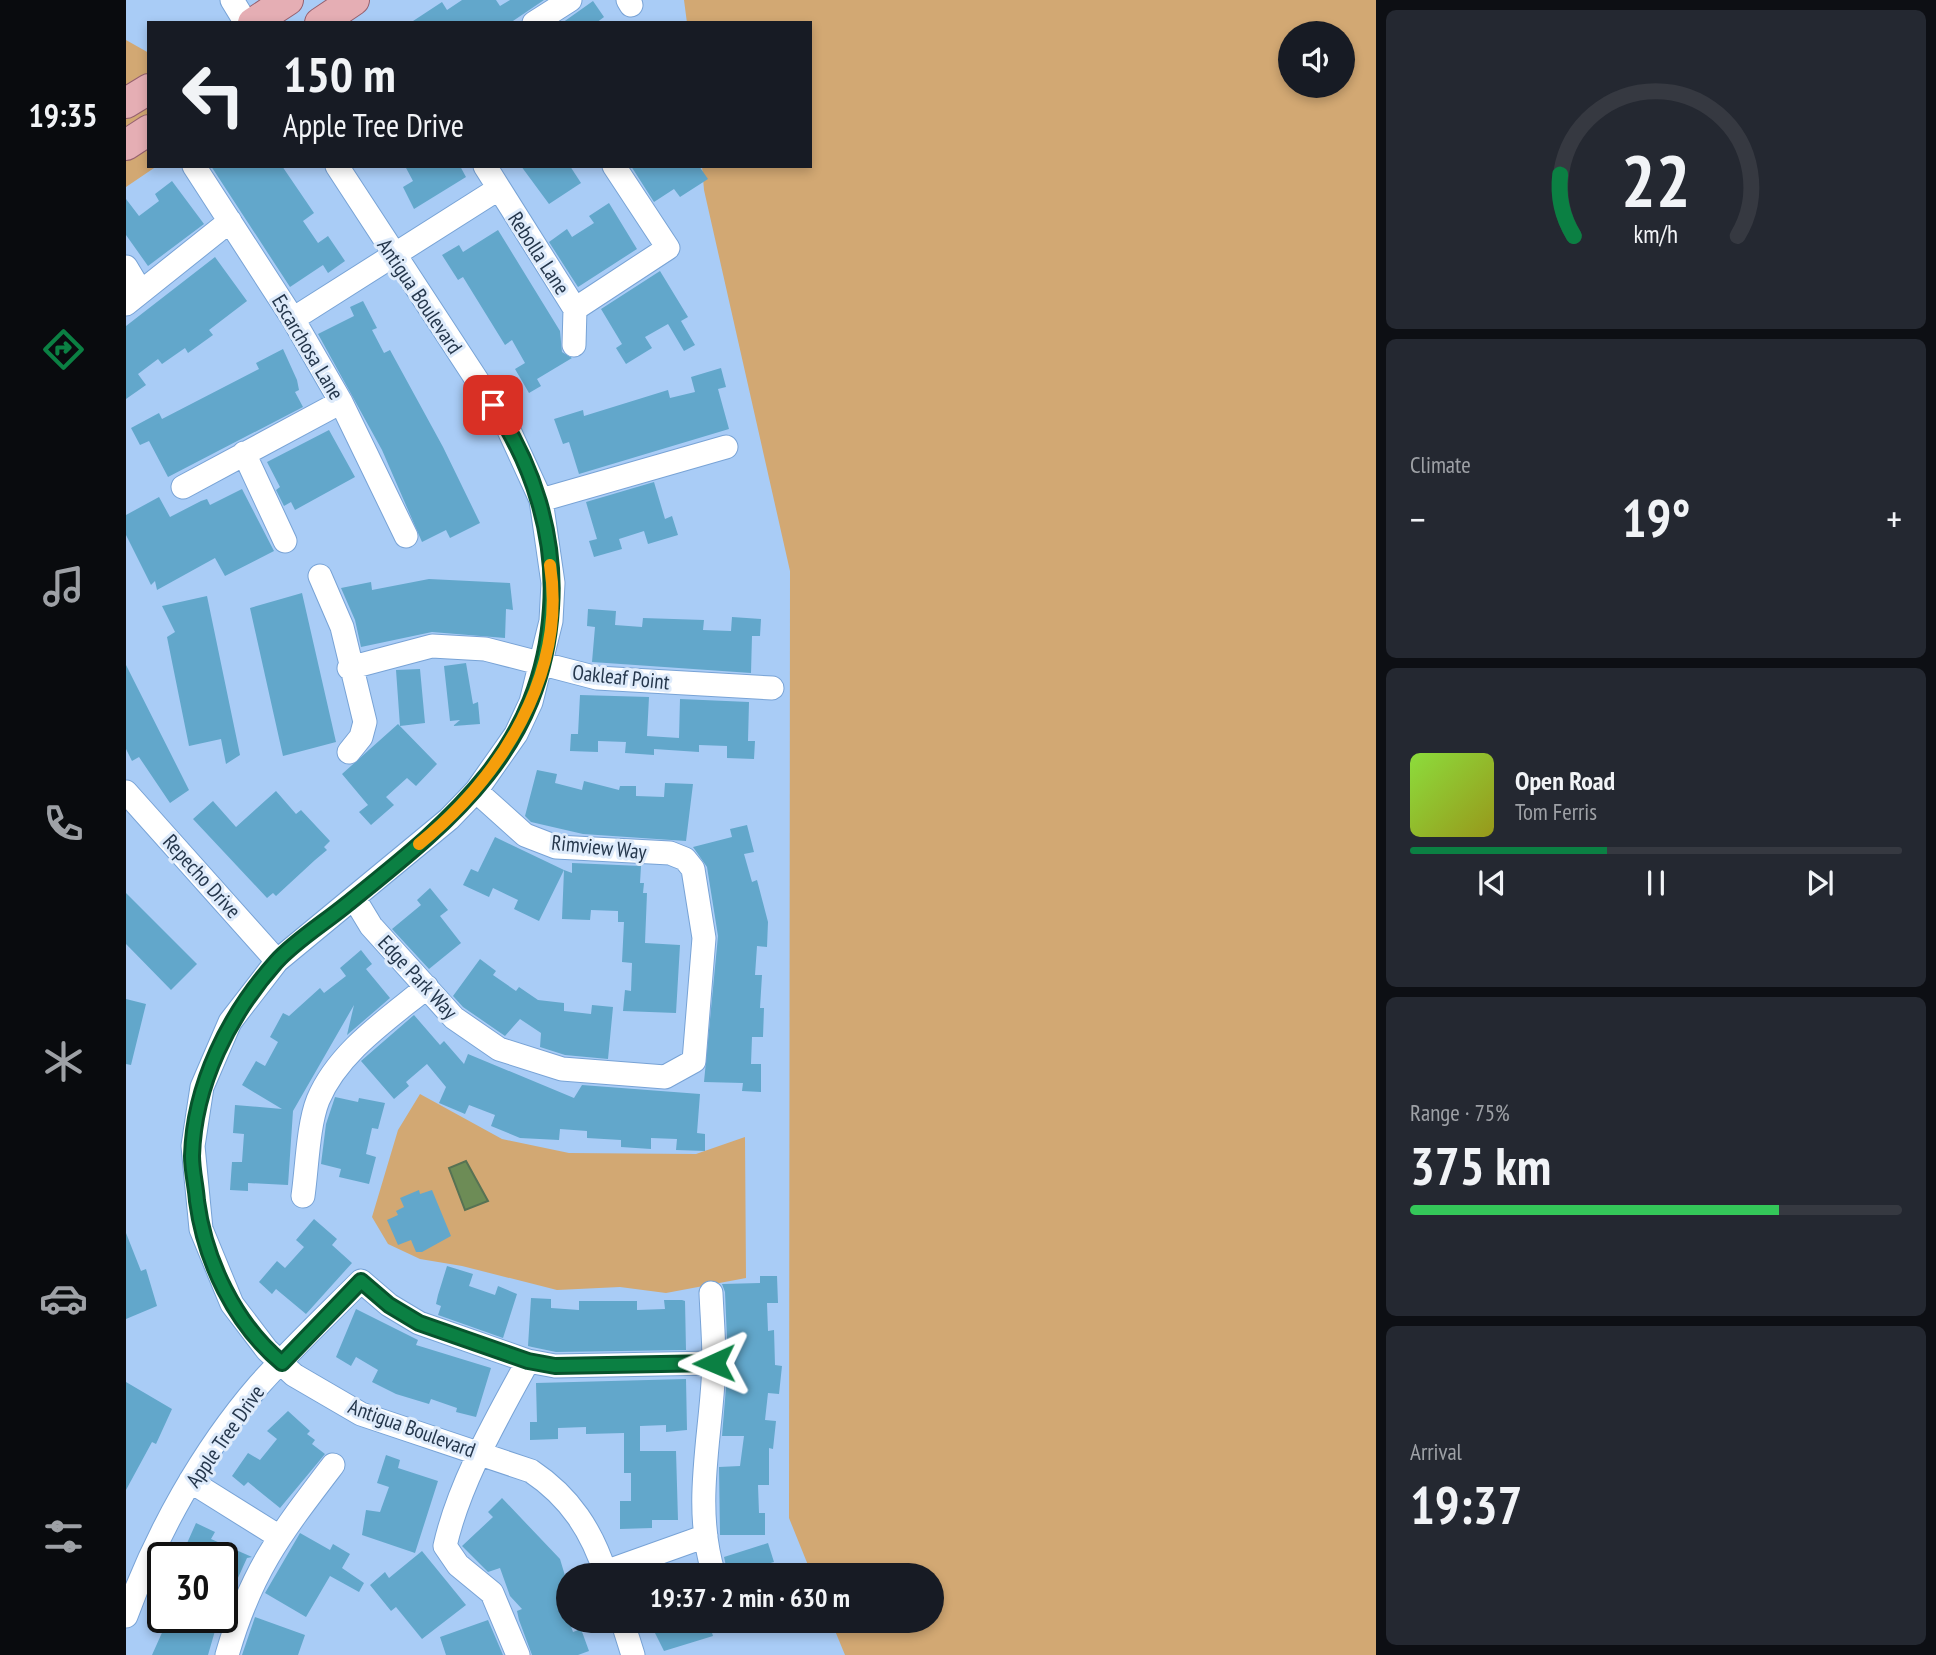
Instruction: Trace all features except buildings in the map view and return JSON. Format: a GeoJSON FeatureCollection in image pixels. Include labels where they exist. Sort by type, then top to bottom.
{"type":"FeatureCollection","features":[{"type":"Feature","properties":{"kind":"main road"},"geometry":{"type":"LineString","coordinates":[[256,21],[288,0]]}},
{"type":"Feature","properties":{"kind":"main road"},"geometry":{"type":"LineString","coordinates":[[323,21],[354,0]]}},
{"type":"Feature","properties":{"kind":"main road"},"geometry":{"type":"LineString","coordinates":[[126,103],[147,90]]}},
{"type":"Feature","properties":{"kind":"main road"},"geometry":{"type":"LineString","coordinates":[[126,145],[147,131]]}},
{"type":"Feature","properties":{"kind":"street"},"geometry":{"type":"LineString","coordinates":[[232,0],[245,21]]}},
{"type":"Feature","properties":{"kind":"street"},"geometry":{"type":"LineString","coordinates":[[537,21],[570,0]]}},
{"type":"Feature","properties":{"kind":"street","name":"Escarchosa Lane"},"geometry":{"type":"LineString","coordinates":[[195,168],[293,319],[341,402],[406,536]]}},
{"type":"Feature","properties":{"kind":"street","name":"Antigua Boulevard"},"geometry":{"type":"LineString","coordinates":[[338,168],[392,255],[507,426],[541,500],[553,583],[551,621],[531,702],[516,734],[476,791],[449,819],[277,961],[230,1022],[202,1087],[192,1156],[201,1228],[232,1304],[267,1350],[294,1375],[361,1414],[531,1471],[551,1485],[577,1513],[598,1547],[603,1563]]}},
{"type":"Feature","properties":{"kind":"street","name":"Rebolla Lane"},"geometry":{"type":"LineString","coordinates":[[486,168],[575,309],[574,345]]}},
{"type":"Feature","properties":{"kind":"street"},"geometry":{"type":"LineString","coordinates":[[575,309],[668,248],[615,168]]}},
{"type":"Feature","properties":{"kind":"street"},"geometry":{"type":"LineString","coordinates":[[293,319],[498,189]]}},
{"type":"Feature","properties":{"kind":"street"},"geometry":{"type":"LineString","coordinates":[[126,267],[134,298],[230,221]]}},
{"type":"Feature","properties":{"kind":"street"},"geometry":{"type":"LineString","coordinates":[[183,487],[341,402]]}},
{"type":"Feature","properties":{"kind":"street"},"geometry":{"type":"LineString","coordinates":[[541,500],[726,447]]}},
{"type":"Feature","properties":{"kind":"street"},"geometry":{"type":"LineString","coordinates":[[243,453],[285,541]]}},
{"type":"Feature","properties":{"kind":"street"},"geometry":{"type":"LineString","coordinates":[[320,576],[341,627],[349,668],[365,722],[361,737],[349,751]]}},
{"type":"Feature","properties":{"kind":"street","name":"Oakleaf Point"},"geometry":{"type":"LineString","coordinates":[[349,668],[432,646],[485,649],[597,678],[772,688]]}},
{"type":"Feature","properties":{"kind":"street","name":"Rimview Way"},"geometry":{"type":"LineString","coordinates":[[476,791],[524,835],[556,846],[670,853],[685,859],[693,869],[704,938],[694,1062]]}},
{"type":"Feature","properties":{"kind":"street","name":"Repecho Drive"},"geometry":{"type":"LineString","coordinates":[[126,792],[277,961]]}},
{"type":"Feature","properties":{"kind":"street","name":"Edge Park Way"},"geometry":{"type":"LineString","coordinates":[[354,898],[371,926],[454,1018],[499,1049],[562,1069],[665,1077],[694,1062]]}},
{"type":"Feature","properties":{"kind":"street"},"geometry":{"type":"LineString","coordinates":[[303,1196],[317,1102],[328,1081],[352,1051],[426,986]]}},
{"type":"Feature","properties":{"kind":"street","name":"Apple Tree Drive"},"geometry":{"type":"LineString","coordinates":[[126,1616],[140,1577],[191,1481],[260,1385],[361,1281],[389,1305],[419,1323],[528,1361]]}},
{"type":"Feature","properties":{"kind":"street"},"geometry":{"type":"LineString","coordinates":[[711,1293],[714,1363],[702,1492],[712,1563]]}},
{"type":"Feature","properties":{"kind":"street"},"geometry":{"type":"LineString","coordinates":[[518,1655],[492,1593],[458,1565],[445,1546],[450,1524],[481,1453],[528,1361],[555,1366],[714,1363]]}},
{"type":"Feature","properties":{"kind":"street"},"geometry":{"type":"LineString","coordinates":[[227,1655],[251,1585],[278,1536],[333,1465]]}},
{"type":"Feature","properties":{"kind":"street"},"geometry":{"type":"LineString","coordinates":[[191,1481],[278,1536]]}},
{"type":"Feature","properties":{"kind":"street"},"geometry":{"type":"LineString","coordinates":[[635,1563],[706,1536]]}},
{"type":"Feature","properties":{"kind":"street"},"geometry":{"type":"LineString","coordinates":[[626,1633],[633,1655]]}},
{"type":"Feature","properties":{"kind":"shaded area"},"geometry":{"type":"Polygon","coordinates":[[[684,0],[1376,0],[1376,1655],[845,1655],[836,1633],[944,1633],[944,1563],[807,1563],[789,1518],[790,571],[704,190],[702,168],[812,168],[812,21],[687,21],[684,0]]]}},
{"type":"Feature","properties":{"kind":"shaded area"},"geometry":{"type":"Polygon","coordinates":[[[126,40],[147,52],[147,168],[154,168],[126,187],[126,40]]]}},
{"type":"Feature","properties":{"kind":"shaded area"},"geometry":{"type":"Polygon","coordinates":[[[420,1094],[502,1139],[569,1153],[696,1154],[745,1137],[746,1278],[666,1293],[620,1287],[557,1290],[462,1266],[420,1259],[388,1244],[372,1217],[398,1130],[420,1094]]]}},
{"type":"Feature","properties":{"kind":"shaded area"},"geometry":{"type":"Polygon","coordinates":[[[466,1161],[488,1201],[465,1210],[449,1168],[466,1161]]]}},
{"type":"Feature","properties":{"kind":"slow traffic"},"geometry":{"type":"LineString","coordinates":[[419,844],[449,819],[476,791],[518,731],[531,702],[551,621],[553,583],[550,565]]}},
{"type":"Feature","properties":{"kind":"route"},"geometry":{"type":"LineString","coordinates":[[493,405],[507,426],[541,500],[553,583],[551,621],[531,702],[516,734],[476,791],[449,819],[277,961],[230,1022],[202,1087],[193,1146],[201,1228],[232,1304],[267,1350],[282,1363],[361,1281],[389,1305],[419,1323],[528,1361],[555,1366],[714,1363]]}}]}
